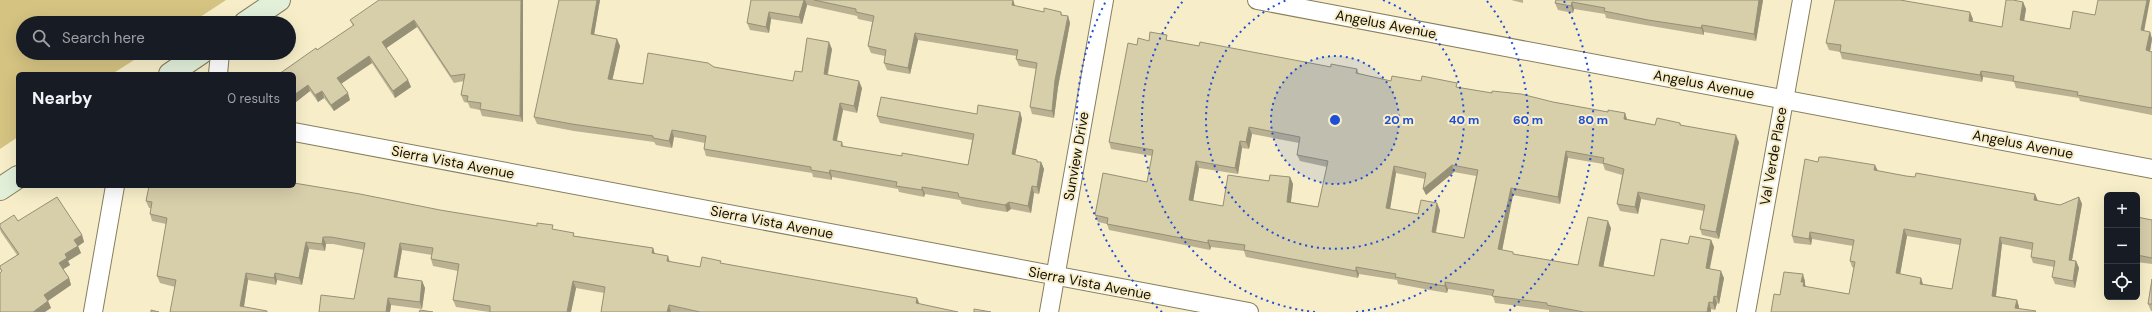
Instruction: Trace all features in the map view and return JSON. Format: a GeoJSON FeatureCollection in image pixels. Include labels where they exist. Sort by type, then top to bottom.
{"type":"FeatureCollection","features":[{"type":"Feature","properties":{"kind":"main road"},"geometry":{"type":"LineString","coordinates":[[255,16],[279,0]]}},
{"type":"Feature","properties":{"kind":"main road"},"geometry":{"type":"LineString","coordinates":[[173,72],[191,60]]}},
{"type":"Feature","properties":{"kind":"main road"},"geometry":{"type":"LineString","coordinates":[[0,189],[16,178]]}},
{"type":"Feature","properties":{"kind":"street","name":"Sunview Drive"},"geometry":{"type":"LineString","coordinates":[[1049,312],[1104,0]]}},
{"type":"Feature","properties":{"kind":"street","name":"Angelus Avenue"},"geometry":{"type":"LineString","coordinates":[[1257,0],[2152,169]]}},
{"type":"Feature","properties":{"kind":"street","name":"Val Verde Place"},"geometry":{"type":"LineString","coordinates":[[1746,312],[1783,99],[1802,0]]}},
{"type":"Feature","properties":{"kind":"street"},"geometry":{"type":"LineString","coordinates":[[218,72],[219,60]]}},
{"type":"Feature","properties":{"kind":"street","name":"Sierra Vista Avenue"},"geometry":{"type":"LineString","coordinates":[[296,132],[1249,312]]}},
{"type":"Feature","properties":{"kind":"street"},"geometry":{"type":"LineString","coordinates":[[93,312],[115,188]]}},
{"type":"Feature","properties":{"kind":"shaded area"},"geometry":{"type":"Polygon","coordinates":[[[0,0],[226,0],[202,16],[16,16],[16,60],[134,60],[115,72],[16,72],[16,138],[0,149],[0,0]]]}},
{"type":"Feature","properties":{"kind":"building"},"geometry":{"type":"Polygon","coordinates":[[[379,0],[521,0],[520,116],[480,109],[481,103],[467,101],[468,96],[461,95],[465,74],[451,76],[414,20],[382,42],[408,80],[393,91],[369,56],[337,78],[348,93],[331,105],[322,91],[315,95],[308,85],[296,94],[296,72],[282,72],[316,48],[317,50],[354,25],[350,20],[379,0]]]}},
{"type":"Feature","properties":{"kind":"building"},"geometry":{"type":"Polygon","coordinates":[[[559,0],[597,0],[591,34],[617,39],[608,79],[643,84],[648,53],[708,63],[714,67],[793,81],[795,71],[802,72],[807,38],[829,42],[824,74],[859,81],[854,106],[840,103],[833,140],[842,142],[841,146],[902,156],[902,153],[968,165],[974,134],[877,116],[881,97],[977,114],[978,105],[1020,112],[1012,154],[1041,162],[1037,187],[1032,186],[1028,206],[1009,202],[1005,205],[959,197],[958,193],[922,187],[922,190],[896,186],[897,182],[830,170],[829,173],[811,170],[811,167],[704,149],[706,136],[672,130],[669,141],[653,138],[653,136],[534,117],[559,0]]]}},
{"type":"Feature","properties":{"kind":"building"},"geometry":{"type":"Polygon","coordinates":[[[751,0],[804,0],[799,17],[769,12],[766,27],[747,23],[751,0]]]}},
{"type":"Feature","properties":{"kind":"building"},"geometry":{"type":"Polygon","coordinates":[[[814,0],[1013,0],[1012,5],[1044,12],[1044,8],[1061,12],[1061,15],[1068,16],[1055,80],[1052,111],[1030,107],[1037,63],[1016,59],[1018,50],[915,33],[908,68],[884,63],[886,50],[868,46],[874,16],[856,12],[856,9],[814,0]]]}},
{"type":"Feature","properties":{"kind":"building"},"geometry":{"type":"Polygon","coordinates":[[[1556,0],[1759,0],[1754,34],[1702,25],[1701,28],[1648,20],[1604,11],[1605,8],[1572,2],[1571,6],[1555,3],[1556,0]]]}},
{"type":"Feature","properties":{"kind":"building"},"geometry":{"type":"Polygon","coordinates":[[[1835,0],[1900,0],[1970,12],[1969,21],[2002,27],[2006,0],[2013,0],[2023,2],[2020,20],[2070,29],[2073,11],[2095,15],[2098,0],[2147,0],[2141,30],[2150,32],[2146,50],[2152,52],[2152,108],[2077,95],[2078,92],[2013,81],[2014,76],[1981,71],[1980,75],[1840,52],[1841,45],[1826,43],[1835,0]]]}},
{"type":"Feature","properties":{"kind":"building"},"geometry":{"type":"Polygon","coordinates":[[[1150,32],[1167,35],[1166,40],[1199,46],[1200,42],[1331,67],[1331,64],[1357,69],[1356,73],[1391,81],[1392,76],[1421,81],[1422,76],[1457,83],[1456,87],[1492,93],[1492,91],[1521,94],[1553,102],[1608,112],[1608,110],[1625,113],[1624,119],[1655,125],[1657,118],[1680,123],[1680,125],[1736,135],[1716,232],[1700,229],[1705,205],[1638,192],[1635,207],[1617,204],[1624,169],[1603,163],[1604,158],[1566,151],[1558,197],[1511,188],[1498,249],[1513,252],[1513,254],[1578,265],[1588,217],[1608,221],[1599,266],[1654,276],[1661,239],[1688,244],[1690,236],[1711,240],[1706,268],[1721,271],[1717,297],[1714,296],[1713,303],[1709,302],[1707,312],[1584,312],[1547,305],[1547,303],[1492,296],[1494,290],[1445,282],[1445,286],[1427,283],[1395,277],[1396,274],[1356,267],[1356,271],[1244,250],[1245,245],[1208,240],[1208,243],[1107,224],[1108,218],[1095,215],[1103,173],[1147,182],[1153,150],[1109,142],[1128,43],[1137,45],[1138,38],[1149,41],[1150,32]],[[1249,127],[1246,142],[1240,141],[1235,168],[1196,161],[1189,200],[1223,206],[1228,175],[1269,181],[1270,175],[1290,177],[1287,202],[1318,207],[1328,161],[1297,155],[1300,137],[1249,127]],[[1452,165],[1423,189],[1426,173],[1394,166],[1386,208],[1418,214],[1421,200],[1437,203],[1432,232],[1464,238],[1478,170],[1452,165]]]}},
{"type":"Feature","properties":{"kind":"building"},"geometry":{"type":"Polygon","coordinates":[[[1819,157],[1826,157],[1875,165],[1874,170],[1906,176],[1915,177],[1916,173],[2035,194],[2034,200],[2060,205],[2079,197],[2069,260],[2076,261],[2073,281],[2052,277],[2055,261],[2031,257],[2033,243],[2000,237],[1992,296],[2017,300],[2015,308],[2036,311],[2035,312],[1771,312],[1774,294],[1780,295],[1784,272],[1803,274],[1801,282],[1804,282],[1803,286],[1849,294],[1855,262],[1850,261],[1854,240],[1810,232],[1809,239],[1792,236],[1805,159],[1818,162],[1819,157]],[[1904,229],[1896,273],[1921,278],[1920,284],[1952,289],[1961,239],[1904,229]]]}},
{"type":"Feature","properties":{"kind":"building"},"geometry":{"type":"Polygon","coordinates":[[[296,183],[537,226],[537,223],[553,225],[552,229],[574,233],[573,236],[653,248],[652,253],[668,256],[667,261],[700,267],[702,257],[721,261],[720,263],[917,298],[916,303],[958,312],[700,312],[669,305],[667,312],[601,312],[605,287],[573,281],[567,312],[490,312],[490,306],[453,300],[459,264],[431,259],[433,248],[400,243],[394,277],[422,281],[420,302],[388,298],[386,312],[319,312],[321,295],[354,299],[365,243],[323,237],[322,244],[306,242],[299,278],[275,273],[274,278],[246,273],[240,306],[267,312],[170,312],[176,280],[157,276],[167,218],[150,214],[152,202],[146,201],[149,188],[296,188],[296,183]]]}},
{"type":"Feature","properties":{"kind":"building"},"geometry":{"type":"Polygon","coordinates":[[[57,197],[82,235],[74,240],[78,246],[65,254],[67,258],[59,263],[69,278],[44,295],[48,301],[33,312],[0,312],[0,273],[2,271],[0,266],[19,254],[0,227],[0,224],[14,215],[18,221],[57,197]]]}},
{"type":"Feature","properties":{"kind":"building"},"geometry":{"type":"Polygon","coordinates":[[[2140,218],[2152,220],[2152,258],[2140,256],[2140,218]]]}},
{"type":"Feature","properties":{"kind":"building"},"geometry":{"type":"Polygon","coordinates":[[[2152,279],[2152,304],[2148,304],[2152,279]]]}},
{"type":"Feature","properties":{"kind":"building"},"geometry":{"type":"Polygon","coordinates":[[[974,309],[991,312],[974,312],[974,309]]]}},
{"type":"Feature","properties":{"kind":"building"},"geometry":{"type":"Polygon","coordinates":[[[420,310],[433,312],[419,312],[420,310]]]}}]}
